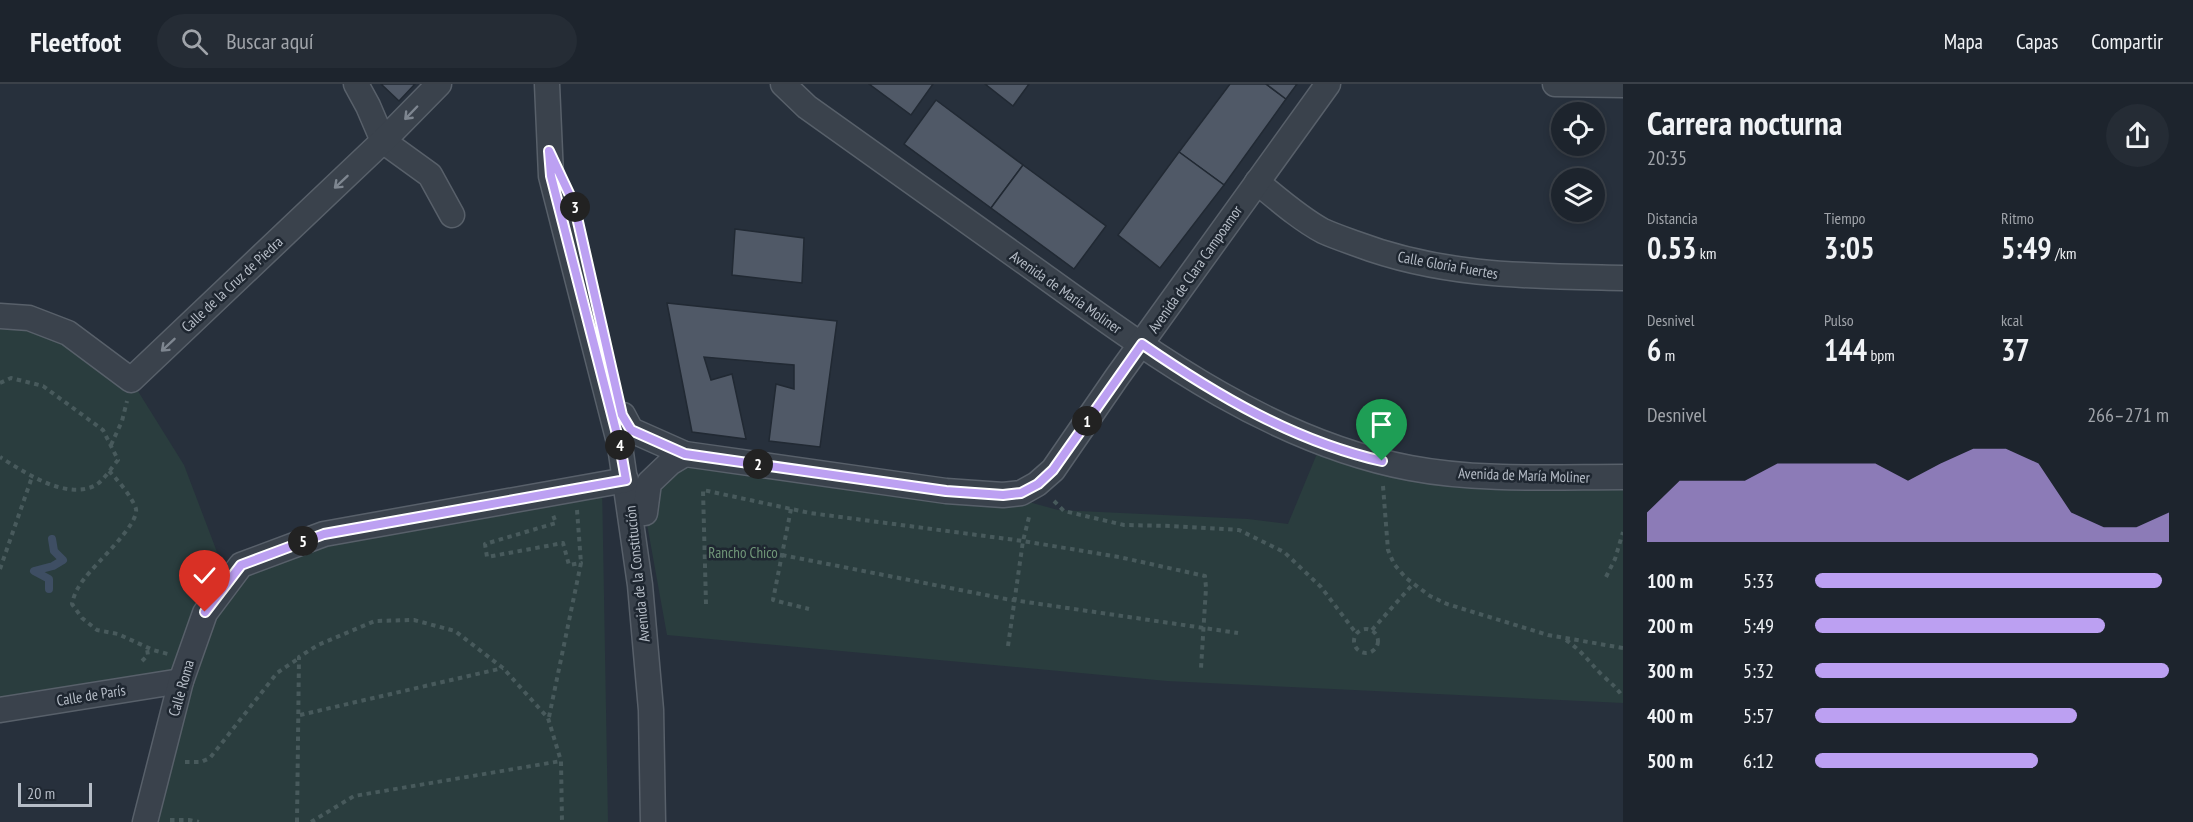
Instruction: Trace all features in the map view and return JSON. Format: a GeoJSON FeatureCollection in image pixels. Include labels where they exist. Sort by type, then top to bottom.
{"type":"FeatureCollection","features":[{"type":"Feature","properties":{"kind":"street"},"geometry":{"type":"LineString","coordinates":[[356,84],[383,141],[430,175],[452,215]]}},
{"type":"Feature","properties":{"kind":"street","name":"Calle de la Cruz de Piedra"},"geometry":{"type":"LineString","coordinates":[[131,380],[383,141],[439,84]]}},
{"type":"Feature","properties":{"kind":"street","name":"Avenida de la Constitución"},"geometry":{"type":"LineString","coordinates":[[547,84],[551,176],[620,446],[626,480],[640,585],[651,710],[652,822]]}},
{"type":"Feature","properties":{"kind":"street","name":"Avenida de María Moliner"},"geometry":{"type":"LineString","coordinates":[[783,84],[807,107],[1142,344],[1246,410],[1321,444],[1410,468],[1444,473],[1507,476],[1623,477]]}},
{"type":"Feature","properties":{"kind":"street","name":"Avenida de Clara Campoamor"},"geometry":{"type":"LineString","coordinates":[[622,415],[631,430],[685,454],[958,492],[1003,495],[1021,493],[1038,484],[1053,470],[1328,84]]}},
{"type":"Feature","properties":{"kind":"street"},"geometry":{"type":"LineString","coordinates":[[1555,84],[1623,86]]}},
{"type":"Feature","properties":{"kind":"street"},"geometry":{"type":"LineString","coordinates":[[549,151],[574,204],[645,513],[667,764],[667,822]]}},
{"type":"Feature","properties":{"kind":"street","name":"Calle Gloria Fuertes"},"geometry":{"type":"LineString","coordinates":[[1257,182],[1289,208],[1323,231],[1384,254],[1448,269],[1504,275],[1623,278]]}},
{"type":"Feature","properties":{"kind":"street"},"geometry":{"type":"LineString","coordinates":[[0,316],[29,318],[68,333],[131,380]]}},
{"type":"Feature","properties":{"kind":"street"},"geometry":{"type":"LineString","coordinates":[[645,513],[649,483],[670,463],[685,454]]}},
{"type":"Feature","properties":{"kind":"street","name":"Calle Roma"},"geometry":{"type":"LineString","coordinates":[[146,822],[182,681],[205,612],[241,565],[324,534],[626,480]]}},
{"type":"Feature","properties":{"kind":"street","name":"Calle de París"},"geometry":{"type":"LineString","coordinates":[[0,710],[182,681]]}},
{"type":"Feature","properties":{"kind":"path"},"geometry":{"type":"LineString","coordinates":[[0,383],[11,378],[43,386],[103,430],[118,460],[96,484],[75,489],[48,484],[0,457]]}},
{"type":"Feature","properties":{"kind":"path"},"geometry":{"type":"LineString","coordinates":[[111,446],[122,421],[131,380]]}},
{"type":"Feature","properties":{"kind":"path"},"geometry":{"type":"LineString","coordinates":[[1382,461],[1388,550],[1399,571],[1413,584],[1447,604],[1563,638],[1623,648]]}},
{"type":"Feature","properties":{"kind":"path"},"geometry":{"type":"LineString","coordinates":[[108,471],[128,494],[136,509],[134,520],[84,578],[75,593],[72,604],[82,618],[97,630],[118,634],[144,646]]}},
{"type":"Feature","properties":{"kind":"path"},"geometry":{"type":"LineString","coordinates":[[0,569],[32,477]]}},
{"type":"Feature","properties":{"kind":"path"},"geometry":{"type":"LineString","coordinates":[[1008,646],[1023,541],[1038,484]]}},
{"type":"Feature","properties":{"kind":"path"},"geometry":{"type":"LineString","coordinates":[[1038,484],[1064,511],[1090,519],[1124,525],[1239,530],[1284,552],[1321,587],[1356,633],[1355,645],[1361,651],[1369,652],[1378,645],[1377,636],[1372,630],[1365,629],[1356,633]]}},
{"type":"Feature","properties":{"kind":"path"},"geometry":{"type":"LineString","coordinates":[[548,718],[581,564],[576,490]]}},
{"type":"Feature","properties":{"kind":"path"},"geometry":{"type":"LineString","coordinates":[[705,604],[703,490],[810,513],[1023,541],[1119,557],[1205,576],[1201,668]]}},
{"type":"Feature","properties":{"kind":"path"},"geometry":{"type":"LineString","coordinates":[[548,495],[556,523],[485,544],[487,557],[563,543],[569,566],[581,564]]}},
{"type":"Feature","properties":{"kind":"path"},"geometry":{"type":"LineString","coordinates":[[791,509],[773,600],[809,609]]}},
{"type":"Feature","properties":{"kind":"path"},"geometry":{"type":"LineString","coordinates":[[1606,577],[1615,559],[1623,532]]}},
{"type":"Feature","properties":{"kind":"path"},"geometry":{"type":"LineString","coordinates":[[782,555],[1013,600],[1238,633]]}},
{"type":"Feature","properties":{"kind":"path"},"geometry":{"type":"LineString","coordinates":[[1372,630],[1413,584]]}},
{"type":"Feature","properties":{"kind":"path"},"geometry":{"type":"LineString","coordinates":[[161,762],[201,762],[210,758],[277,673],[318,645],[375,621],[414,620],[455,631],[502,668],[548,718],[561,761],[562,822]]}},
{"type":"Feature","properties":{"kind":"path"},"geometry":{"type":"LineString","coordinates":[[1563,638],[1582,652],[1597,670],[1617,687],[1623,697]]}},
{"type":"Feature","properties":{"kind":"path"},"geometry":{"type":"LineString","coordinates":[[297,822],[299,657]]}},
{"type":"Feature","properties":{"kind":"path"},"geometry":{"type":"LineString","coordinates":[[300,715],[502,668]]}},
{"type":"Feature","properties":{"kind":"path"},"geometry":{"type":"LineString","coordinates":[[311,822],[354,796],[561,761]]}},
{"type":"Feature","properties":{"kind":"green space"},"geometry":{"type":"Polygon","coordinates":[[[0,316],[29,318],[131,380],[184,465],[228,581],[241,565],[602,484],[608,822],[145,822],[181,681],[0,710],[0,316]]]}},
{"type":"Feature","properties":{"kind":"green space","name":"Rancho Chico"},"geometry":{"type":"Polygon","coordinates":[[[1321,444],[1349,453],[1623,477],[1623,703],[1167,681],[667,635],[645,513],[670,463],[1003,495],[1058,510],[1248,519],[1288,524],[1321,444]]]}},
{"type":"Feature","properties":{"kind":"building"},"geometry":{"type":"Polygon","coordinates":[[[381,84],[415,84],[399,101],[381,84]]]}},
{"type":"Feature","properties":{"kind":"building"},"geometry":{"type":"Polygon","coordinates":[[[869,84],[933,84],[911,115],[869,84]]]}},
{"type":"Feature","properties":{"kind":"building"},"geometry":{"type":"Polygon","coordinates":[[[985,84],[1029,84],[1013,106],[985,84]]]}},
{"type":"Feature","properties":{"kind":"building"},"geometry":{"type":"Polygon","coordinates":[[[1230,84],[1266,84],[1286,99],[1224,185],[1179,152],[1230,84]]]}},
{"type":"Feature","properties":{"kind":"building"},"geometry":{"type":"Polygon","coordinates":[[[1266,84],[1297,84],[1286,99],[1266,84]]]}},
{"type":"Feature","properties":{"kind":"building"},"geometry":{"type":"Polygon","coordinates":[[[936,100],[1023,165],[991,208],[904,144],[936,100]]]}},
{"type":"Feature","properties":{"kind":"building"},"geometry":{"type":"Polygon","coordinates":[[[1179,152],[1224,185],[1160,268],[1118,235],[1179,152]]]}},
{"type":"Feature","properties":{"kind":"building"},"geometry":{"type":"Polygon","coordinates":[[[1023,165],[1106,226],[1074,269],[991,208],[1023,165]]]}},
{"type":"Feature","properties":{"kind":"building"},"geometry":{"type":"Polygon","coordinates":[[[735,229],[804,238],[802,283],[732,275],[735,229]]]}},
{"type":"Feature","properties":{"kind":"building"},"geometry":{"type":"Polygon","coordinates":[[[667,303],[837,321],[820,447],[769,441],[776,384],[794,389],[794,365],[704,357],[711,380],[732,374],[746,439],[692,432],[667,303]]]}},
{"type":"Feature","properties":{"kind":"waterway"},"geometry":{"type":"LineString","coordinates":[[49,589],[49,579],[34,571],[53,566],[63,560],[54,551],[52,539]]}},
{"type":"Feature","properties":{"kind":"route"},"geometry":{"type":"LineString","coordinates":[[205,612],[241,565],[324,534],[626,480],[620,446],[551,176],[549,151],[574,204],[622,415],[631,430],[685,454],[946,491],[1003,495],[1021,493],[1038,484],[1053,470],[1142,344],[1246,410],[1321,444],[1382,461]]}}]}
